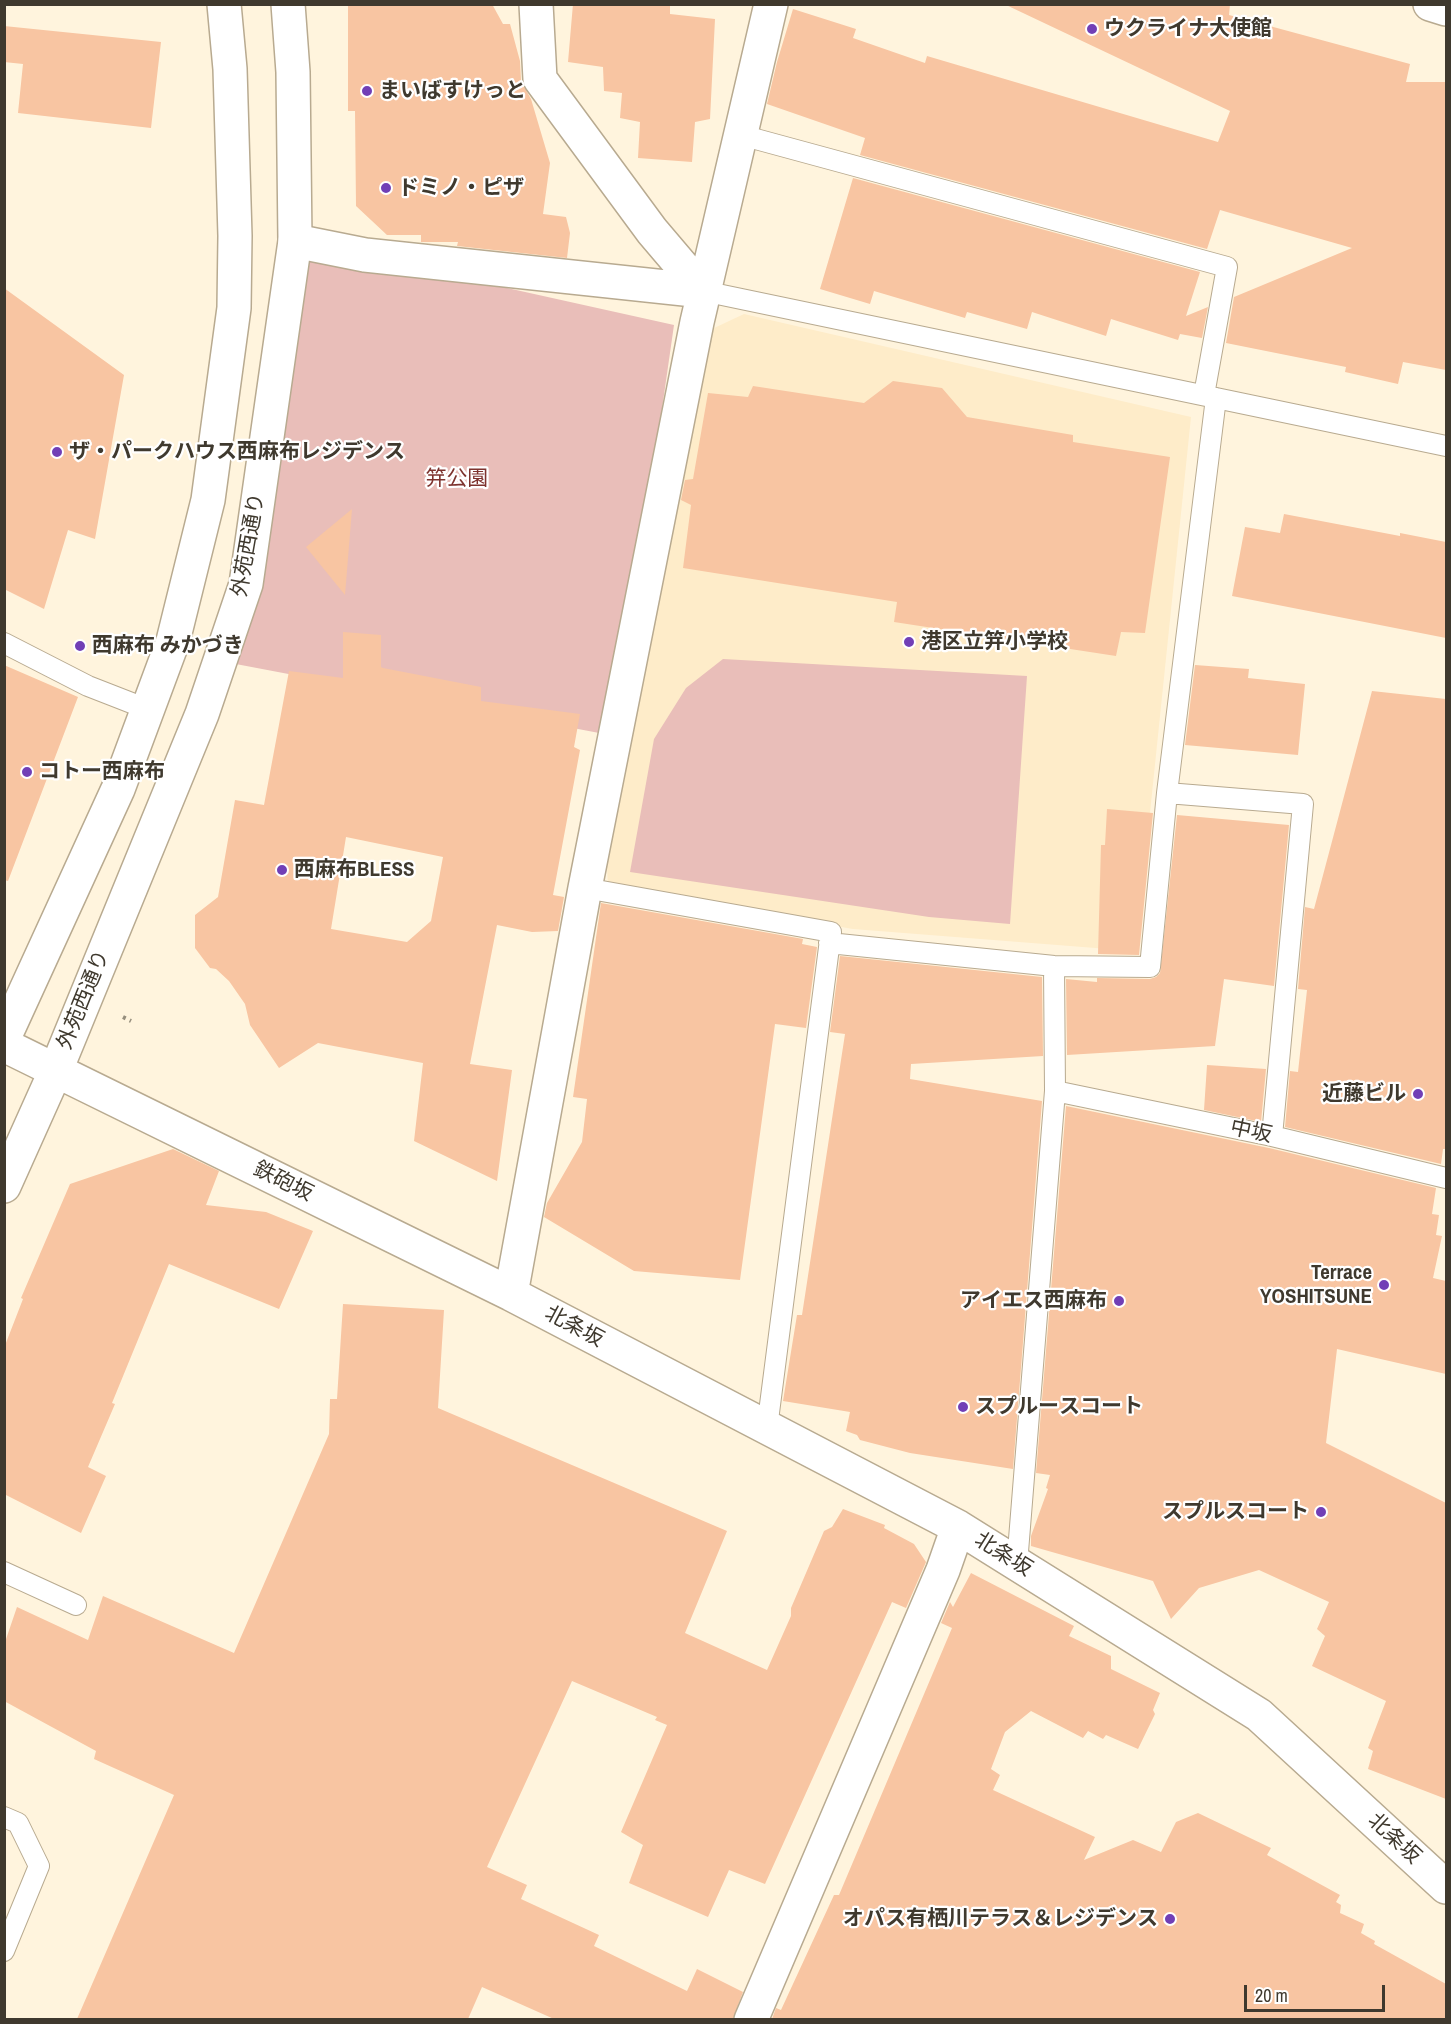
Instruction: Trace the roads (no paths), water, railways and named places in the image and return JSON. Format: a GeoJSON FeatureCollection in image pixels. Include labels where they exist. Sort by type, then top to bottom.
{"type":"FeatureCollection","features":[{"type":"Feature","properties":{"kind":"street"},"geometry":{"type":"LineString","coordinates":[[4,1038],[118,789],[173,641],[208,500],[234,308],[235,236],[230,81],[224,4]]}},
{"type":"Feature","properties":{"kind":"street","name":"外苑西通り"},"geometry":{"type":"LineString","coordinates":[[4,1186],[56,1070],[202,714],[246,584],[294,241],[293,72],[288,4]]}},
{"type":"Feature","properties":{"kind":"street"},"geometry":{"type":"LineString","coordinates":[[536,4],[540,79],[652,231],[703,291]]}},
{"type":"Feature","properties":{"kind":"street"},"geometry":{"type":"LineString","coordinates":[[511,1294],[585,888],[703,291],[771,4]]}},
{"type":"Feature","properties":{"kind":"street"},"geometry":{"type":"LineString","coordinates":[[1430,4],[1446,9]]}},
{"type":"Feature","properties":{"kind":"street"},"geometry":{"type":"LineString","coordinates":[[294,241],[365,255],[703,291]]}},
{"type":"Feature","properties":{"kind":"street","name":"鉄砲坂"},"geometry":{"type":"LineString","coordinates":[[4,1045],[511,1294]]}},
{"type":"Feature","properties":{"kind":"street","name":"北条坂"},"geometry":{"type":"LineString","coordinates":[[511,1294],[958,1527],[1259,1715],[1446,1887]]}},
{"type":"Feature","properties":{"kind":"street"},"geometry":{"type":"LineString","coordinates":[[751,2019],[943,1570],[958,1527]]}},
{"type":"Feature","properties":{"kind":"lane"},"geometry":{"type":"LineString","coordinates":[[741,135],[1227,267],[1210,397],[1150,967],[1054,966],[829,943]]}},
{"type":"Feature","properties":{"kind":"lane"},"geometry":{"type":"LineString","coordinates":[[703,291],[1446,446]]}},
{"type":"Feature","properties":{"kind":"lane"},"geometry":{"type":"LineString","coordinates":[[4,643],[88,686],[147,709]]}},
{"type":"Feature","properties":{"kind":"lane"},"geometry":{"type":"LineString","coordinates":[[1167,793],[1303,804],[1272,1136]]}},
{"type":"Feature","properties":{"kind":"lane"},"geometry":{"type":"LineString","coordinates":[[585,888],[831,932],[767,1428]]}},
{"type":"Feature","properties":{"kind":"lane"},"geometry":{"type":"LineString","coordinates":[[1017,1564],[1055,1091],[1054,966]]}},
{"type":"Feature","properties":{"kind":"lane","name":"中坂"},"geometry":{"type":"LineString","coordinates":[[1055,1091],[1272,1136],[1446,1178]]}},
{"type":"Feature","properties":{"kind":"lane"},"geometry":{"type":"LineString","coordinates":[[4,1572],[76,1605]]}},
{"type":"Feature","properties":{"kind":"lane"},"geometry":{"type":"LineString","coordinates":[[4,1817],[18,1823],[39,1866],[4,1951]]}},
{"type":"Feature","properties":{"kind":"place","name":"ウクライナ大使館"},"geometry":{"type":"Point","coordinates":[1092,29]}},
{"type":"Feature","properties":{"kind":"place","name":"まいばすけっと"},"geometry":{"type":"Point","coordinates":[367,91]}},
{"type":"Feature","properties":{"kind":"place","name":"ドミノ・ピザ"},"geometry":{"type":"Point","coordinates":[386,188]}},
{"type":"Feature","properties":{"kind":"place","name":"ザ・パークハウス西麻布レジデンス"},"geometry":{"type":"Point","coordinates":[57,452]}},
{"type":"Feature","properties":{"kind":"place","name":"港区立笄小学校"},"geometry":{"type":"Point","coordinates":[909,642]}},
{"type":"Feature","properties":{"kind":"place","name":"西麻布 みかづき"},"geometry":{"type":"Point","coordinates":[80,646]}},
{"type":"Feature","properties":{"kind":"place","name":"コトー西麻布"},"geometry":{"type":"Point","coordinates":[27,772]}},
{"type":"Feature","properties":{"kind":"place","name":"西麻布BLESS"},"geometry":{"type":"Point","coordinates":[282,870]}},
{"type":"Feature","properties":{"kind":"place","name":"近藤ビル"},"geometry":{"type":"Point","coordinates":[1418,1094]}},
{"type":"Feature","properties":{"kind":"place","name":"Terrace YOSHITSUNE"},"geometry":{"type":"Point","coordinates":[1384,1285]}},
{"type":"Feature","properties":{"kind":"place","name":"アイエス西麻布"},"geometry":{"type":"Point","coordinates":[1119,1301]}},
{"type":"Feature","properties":{"kind":"place","name":"スプルースコート"},"geometry":{"type":"Point","coordinates":[963,1407]}},
{"type":"Feature","properties":{"kind":"place","name":"スプルスコート"},"geometry":{"type":"Point","coordinates":[1321,1512]}},
{"type":"Feature","properties":{"kind":"place","name":"オパス有栖川テラス＆レジデンス"},"geometry":{"type":"Point","coordinates":[1170,1919]}},
{"type":"Feature","properties":{"kind":"park label","name":"笄公園"},"geometry":{"type":"Point","coordinates":[457,479]}}]}
